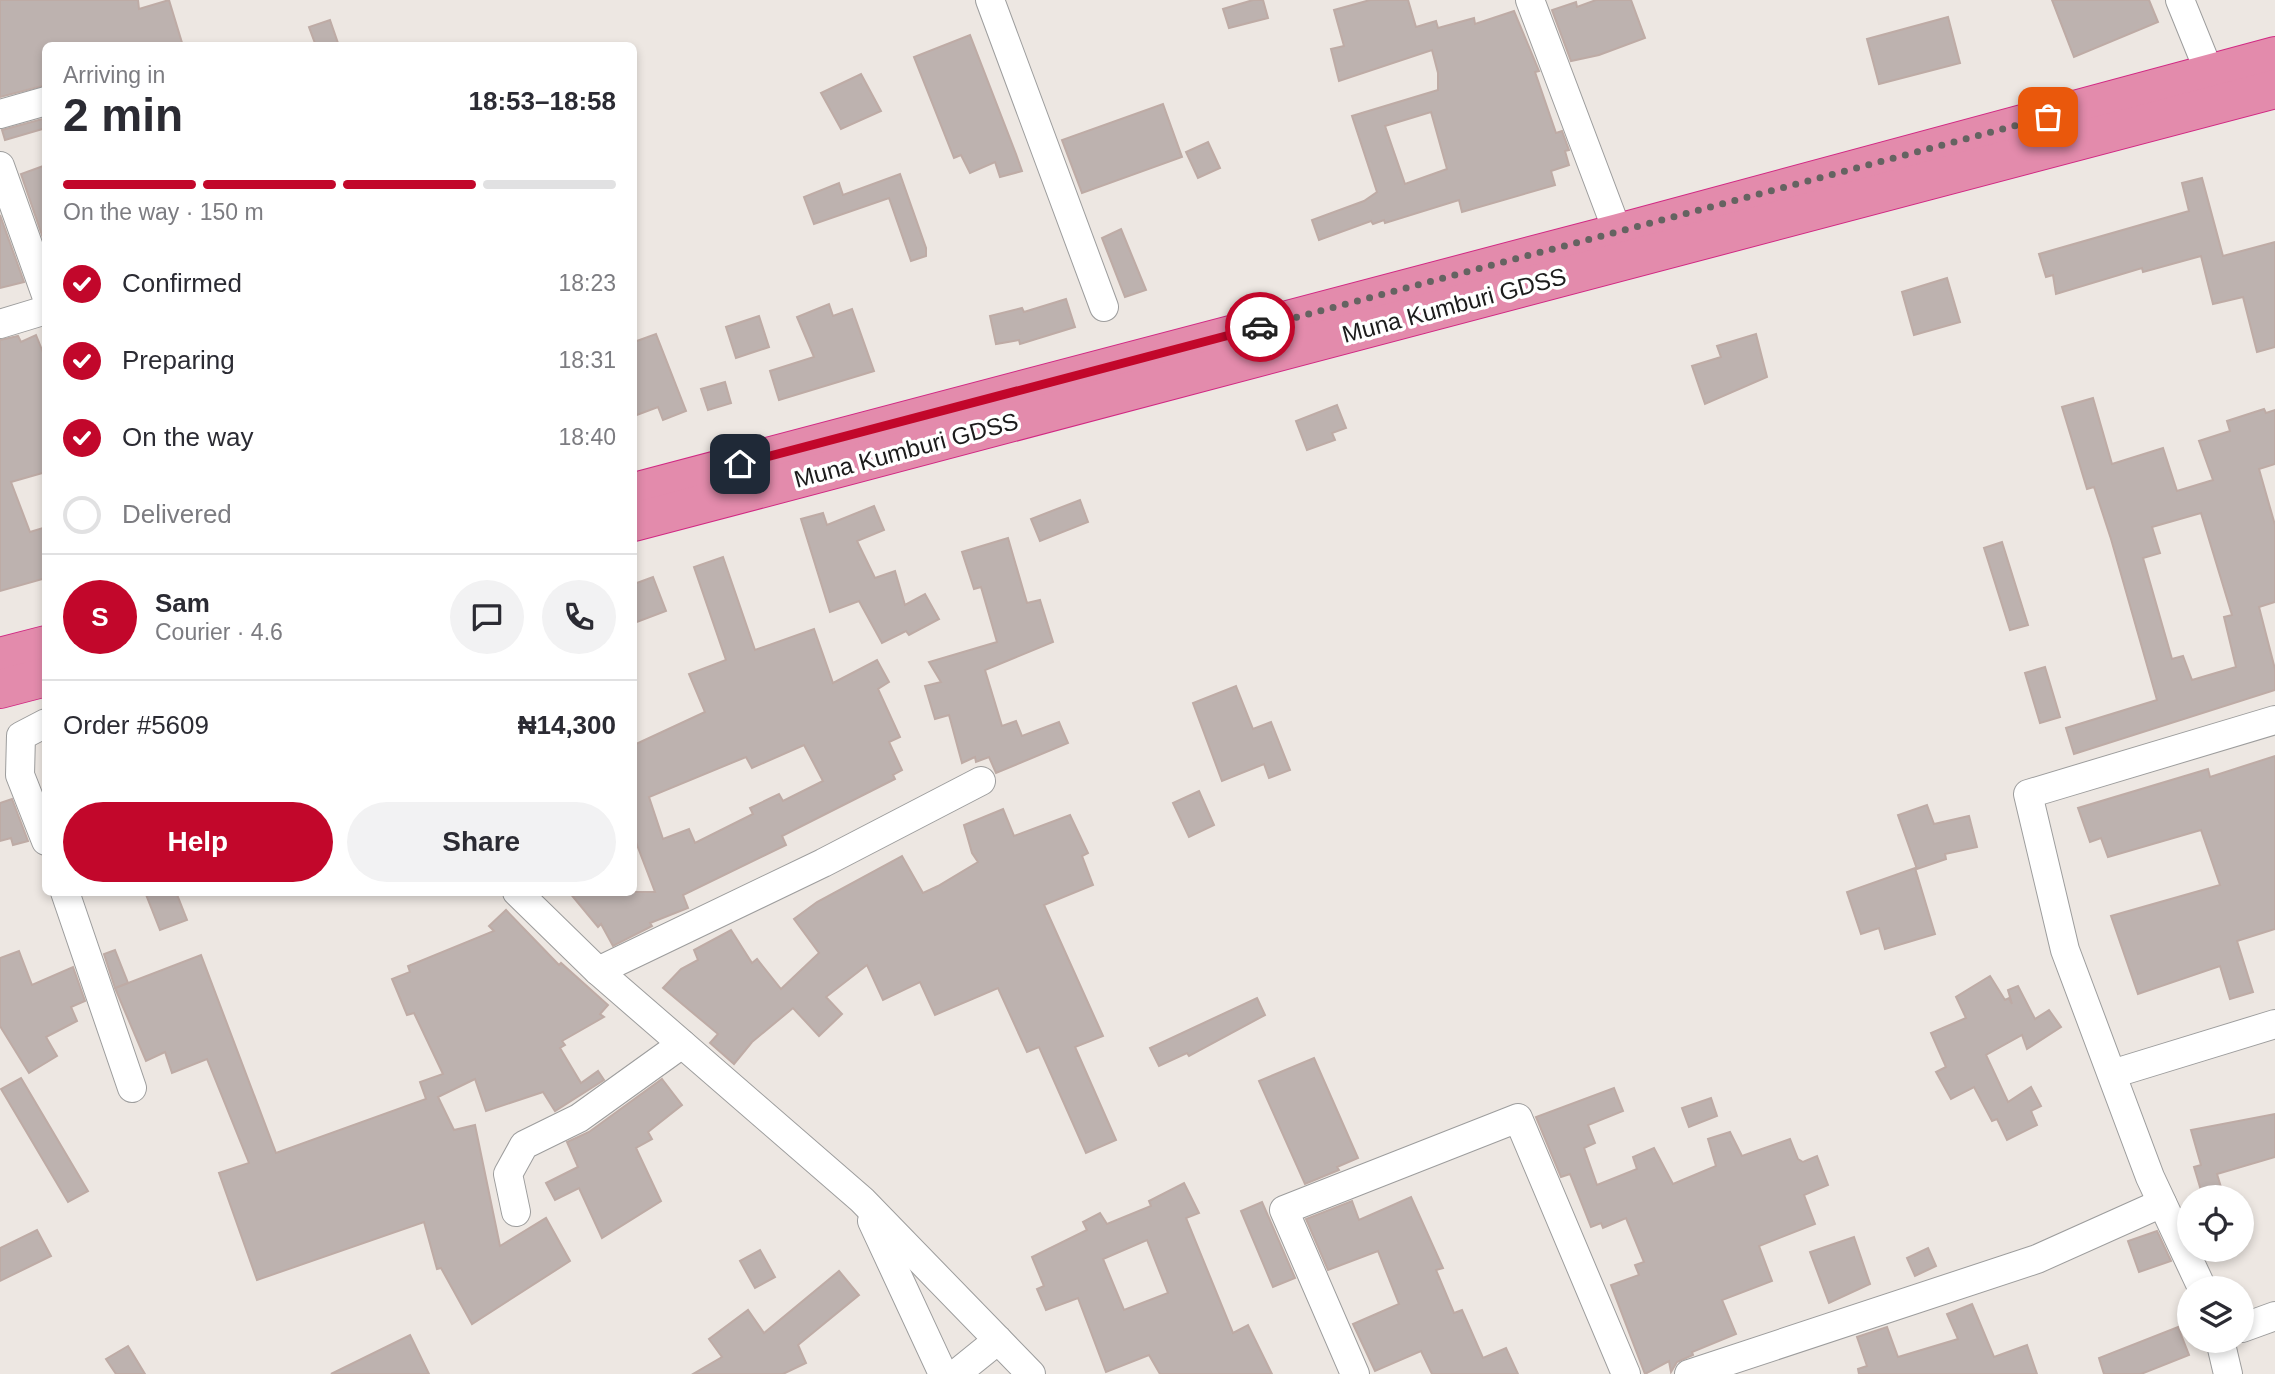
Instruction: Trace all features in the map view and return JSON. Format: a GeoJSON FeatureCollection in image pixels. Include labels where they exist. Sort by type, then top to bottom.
{"type":"FeatureCollection","features":[{"type":"Feature","properties":{"kind":"highway","name":"Muna Kumburi GDSS"},"geometry":{"type":"LineString","coordinates":[[637,491],[1618,233],[2275,56]]}},
{"type":"Feature","properties":{"kind":"highway","name":"Muna Kumburi GDSS"},"geometry":{"type":"LineString","coordinates":[[637,521],[2275,89]]}},
{"type":"Feature","properties":{"kind":"highway"},"geometry":{"type":"LineString","coordinates":[[0,657],[42,646]]}},
{"type":"Feature","properties":{"kind":"highway"},"geometry":{"type":"LineString","coordinates":[[0,689],[42,678]]}},
{"type":"Feature","properties":{"kind":"street"},"geometry":{"type":"LineString","coordinates":[[989,0],[1104,307]]}},
{"type":"Feature","properties":{"kind":"street"},"geometry":{"type":"LineString","coordinates":[[1530,0],[1618,233]]}},
{"type":"Feature","properties":{"kind":"street"},"geometry":{"type":"LineString","coordinates":[[2180,0],[2210,74]]}},
{"type":"Feature","properties":{"kind":"street"},"geometry":{"type":"LineString","coordinates":[[0,114],[42,102]]}},
{"type":"Feature","properties":{"kind":"street"},"geometry":{"type":"LineString","coordinates":[[0,166],[42,284]]}},
{"type":"Feature","properties":{"kind":"street"},"geometry":{"type":"LineString","coordinates":[[0,324],[42,311]]}},
{"type":"Feature","properties":{"kind":"street"},"geometry":{"type":"LineString","coordinates":[[2196,1276],[2162,1203],[2065,950],[2028,794],[2275,720]]}},
{"type":"Feature","properties":{"kind":"street"},"geometry":{"type":"LineString","coordinates":[[42,725],[21,736],[20,775],[42,831]]}},
{"type":"Feature","properties":{"kind":"street"},"geometry":{"type":"LineString","coordinates":[[598,971],[823,863],[981,781]]}},
{"type":"Feature","properties":{"kind":"street"},"geometry":{"type":"LineString","coordinates":[[66,896],[132,1088]]}},
{"type":"Feature","properties":{"kind":"street"},"geometry":{"type":"LineString","coordinates":[[521,896],[598,971],[862,1200],[1031,1374]]}},
{"type":"Feature","properties":{"kind":"street"},"geometry":{"type":"LineString","coordinates":[[2112,1074],[2275,1024]]}},
{"type":"Feature","properties":{"kind":"street"},"geometry":{"type":"LineString","coordinates":[[516,1212],[508,1174],[524,1146],[579,1118],[682,1044]]}},
{"type":"Feature","properties":{"kind":"street"},"geometry":{"type":"LineString","coordinates":[[1355,1374],[1284,1210],[1518,1118],[1626,1374]]}},
{"type":"Feature","properties":{"kind":"street"},"geometry":{"type":"LineString","coordinates":[[862,1200],[943,1374]]}},
{"type":"Feature","properties":{"kind":"street"},"geometry":{"type":"LineString","coordinates":[[1689,1374],[2037,1259],[2162,1203]]}},
{"type":"Feature","properties":{"kind":"street"},"geometry":{"type":"LineString","coordinates":[[2254,1324],[2275,1316]]}},
{"type":"Feature","properties":{"kind":"street"},"geometry":{"type":"LineString","coordinates":[[956,1374],[998,1340]]}},
{"type":"Feature","properties":{"kind":"street"},"geometry":{"type":"LineString","coordinates":[[2223,1353],[2228,1374]]}},
{"type":"Feature","properties":{"kind":"building"},"geometry":{"type":"Polygon","coordinates":[[[0,0],[138,0],[139,9],[169,0],[182,42],[42,42],[42,86],[0,97],[0,0]]]}},
{"type":"Feature","properties":{"kind":"building"},"geometry":{"type":"Polygon","coordinates":[[[1253,0],[1263,0],[1268,18],[1229,28],[1223,9],[1253,0]]]}},
{"type":"Feature","properties":{"kind":"building"},"geometry":{"type":"Polygon","coordinates":[[[1370,0],[1408,0],[1416,27],[1436,21],[1438,28],[1474,18],[1475,24],[1514,11],[1539,71],[1535,72],[1556,133],[1562,131],[1569,150],[1565,151],[1569,165],[1551,171],[1555,185],[1462,212],[1459,200],[1385,223],[1384,220],[1373,224],[1371,221],[1319,240],[1312,220],[1364,201],[1377,192],[1352,116],[1438,90],[1438,73],[1432,50],[1339,81],[1331,49],[1344,46],[1334,10],[1370,0]],[[1431,112],[1385,126],[1405,184],[1447,169],[1431,112]]]}},
{"type":"Feature","properties":{"kind":"building"},"geometry":{"type":"Polygon","coordinates":[[[1596,0],[1631,0],[1645,38],[1599,55],[1571,61],[1552,10],[1576,2],[1577,7],[1596,0]]]}},
{"type":"Feature","properties":{"kind":"building"},"geometry":{"type":"Polygon","coordinates":[[[2052,0],[2149,0],[2158,22],[2074,57],[2052,0]]]}},
{"type":"Feature","properties":{"kind":"building"},"geometry":{"type":"Polygon","coordinates":[[[1948,17],[1960,63],[1879,84],[1867,39],[1948,17]]]}},
{"type":"Feature","properties":{"kind":"building"},"geometry":{"type":"Polygon","coordinates":[[[330,20],[338,42],[315,42],[309,27],[330,20]]]}},
{"type":"Feature","properties":{"kind":"building"},"geometry":{"type":"Polygon","coordinates":[[[970,35],[1022,171],[1000,177],[995,162],[970,173],[961,155],[954,158],[914,57],[970,35]]]}},
{"type":"Feature","properties":{"kind":"building"},"geometry":{"type":"Polygon","coordinates":[[[861,74],[881,111],[841,129],[821,93],[861,74]]]}},
{"type":"Feature","properties":{"kind":"building"},"geometry":{"type":"Polygon","coordinates":[[[1163,104],[1182,157],[1082,193],[1062,140],[1163,104]]]}},
{"type":"Feature","properties":{"kind":"building"},"geometry":{"type":"Polygon","coordinates":[[[42,119],[42,129],[5,140],[2,130],[42,119]]]}},
{"type":"Feature","properties":{"kind":"building"},"geometry":{"type":"Polygon","coordinates":[[[1208,142],[1220,168],[1198,178],[1186,152],[1208,142]]]}},
{"type":"Feature","properties":{"kind":"building"},"geometry":{"type":"Polygon","coordinates":[[[42,166],[42,235],[21,174],[42,166]]]}},
{"type":"Feature","properties":{"kind":"building"},"geometry":{"type":"Polygon","coordinates":[[[900,174],[926,248],[926,256],[911,261],[889,198],[814,224],[804,197],[839,183],[843,195],[900,174]]]}},
{"type":"Feature","properties":{"kind":"building"},"geometry":{"type":"Polygon","coordinates":[[[2202,178],[2223,256],[2275,242],[2275,347],[2257,352],[2243,297],[2213,304],[2201,256],[2143,272],[2142,268],[2056,294],[2053,275],[2046,277],[2039,254],[2189,211],[2182,183],[2202,178]]]}},
{"type":"Feature","properties":{"kind":"building"},"geometry":{"type":"Polygon","coordinates":[[[0,215],[24,282],[0,288],[0,215]]]}},
{"type":"Feature","properties":{"kind":"building"},"geometry":{"type":"Polygon","coordinates":[[[1121,229],[1146,290],[1125,297],[1102,238],[1121,229]]]}},
{"type":"Feature","properties":{"kind":"building"},"geometry":{"type":"Polygon","coordinates":[[[1947,278],[1960,322],[1914,335],[1902,292],[1947,278]]]}},
{"type":"Feature","properties":{"kind":"building"},"geometry":{"type":"Polygon","coordinates":[[[1066,299],[1075,327],[1020,344],[1019,340],[996,344],[990,316],[1022,308],[1024,312],[1066,299]]]}},
{"type":"Feature","properties":{"kind":"building"},"geometry":{"type":"Polygon","coordinates":[[[829,304],[833,316],[852,309],[874,371],[779,400],[770,371],[814,357],[797,317],[829,304]]]}},
{"type":"Feature","properties":{"kind":"building"},"geometry":{"type":"Polygon","coordinates":[[[759,316],[769,347],[736,358],[726,327],[759,316]]]}},
{"type":"Feature","properties":{"kind":"building"},"geometry":{"type":"Polygon","coordinates":[[[656,334],[686,411],[663,420],[658,407],[637,415],[637,341],[656,334]]]}},
{"type":"Feature","properties":{"kind":"building"},"geometry":{"type":"Polygon","coordinates":[[[1756,334],[1767,377],[1705,404],[1692,366],[1721,357],[1717,346],[1756,334]]]}},
{"type":"Feature","properties":{"kind":"building"},"geometry":{"type":"Polygon","coordinates":[[[36,335],[42,350],[42,473],[11,482],[30,532],[42,528],[42,579],[0,591],[0,340],[18,336],[21,342],[36,335]]]}},
{"type":"Feature","properties":{"kind":"building"},"geometry":{"type":"Polygon","coordinates":[[[725,382],[731,403],[708,410],[701,389],[725,382]]]}},
{"type":"Feature","properties":{"kind":"building"},"geometry":{"type":"Polygon","coordinates":[[[2093,398],[2112,464],[2163,448],[2177,491],[2213,480],[2199,441],[2230,431],[2227,421],[2264,409],[2266,413],[2275,410],[2275,464],[2259,469],[2275,525],[2275,602],[2259,607],[2275,669],[2275,690],[2074,754],[2066,728],[2157,700],[2111,539],[2094,487],[2087,489],[2062,407],[2093,398]],[[2201,513],[2152,527],[2160,553],[2143,558],[2172,659],[2183,656],[2192,680],[2236,667],[2224,617],[2232,615],[2201,513]]]}},
{"type":"Feature","properties":{"kind":"building"},"geometry":{"type":"Polygon","coordinates":[[[1337,405],[1346,428],[1332,433],[1335,440],[1307,450],[1296,421],[1337,405]]]}},
{"type":"Feature","properties":{"kind":"building"},"geometry":{"type":"Polygon","coordinates":[[[1080,500],[1088,522],[1040,541],[1031,519],[1080,500]]]}},
{"type":"Feature","properties":{"kind":"building"},"geometry":{"type":"Polygon","coordinates":[[[874,506],[884,530],[857,541],[875,578],[895,571],[905,605],[925,594],[939,619],[909,635],[906,631],[882,643],[859,601],[830,612],[801,519],[823,513],[827,525],[874,506]]]}},
{"type":"Feature","properties":{"kind":"building"},"geometry":{"type":"Polygon","coordinates":[[[1008,538],[1027,603],[1040,600],[1053,642],[985,670],[1002,726],[1016,721],[1022,736],[1059,722],[1068,743],[996,773],[989,757],[976,762],[975,757],[962,763],[949,715],[935,719],[925,686],[941,682],[929,662],[997,642],[981,587],[974,589],[962,552],[1008,538]]]}},
{"type":"Feature","properties":{"kind":"building"},"geometry":{"type":"Polygon","coordinates":[[[2002,542],[2028,625],[2010,630],[1984,548],[2002,542]]]}},
{"type":"Feature","properties":{"kind":"building"},"geometry":{"type":"Polygon","coordinates":[[[723,557],[755,650],[814,629],[833,683],[877,660],[889,682],[878,689],[900,737],[889,742],[902,770],[893,775],[895,779],[782,836],[786,845],[683,895],[688,908],[650,923],[652,926],[613,946],[601,924],[598,927],[572,896],[637,896],[637,892],[655,892],[637,845],[637,744],[705,712],[689,674],[726,660],[694,567],[723,557]],[[804,745],[752,768],[746,757],[649,797],[663,839],[689,829],[695,843],[753,814],[750,808],[779,794],[783,801],[823,781],[804,745]]]}},
{"type":"Feature","properties":{"kind":"building"},"geometry":{"type":"Polygon","coordinates":[[[653,577],[666,611],[637,622],[637,583],[653,577]]]}},
{"type":"Feature","properties":{"kind":"building"},"geometry":{"type":"Polygon","coordinates":[[[2045,667],[2060,717],[2040,723],[2025,673],[2045,667]]]}},
{"type":"Feature","properties":{"kind":"building"},"geometry":{"type":"Polygon","coordinates":[[[1236,686],[1253,729],[1271,722],[1290,770],[1269,778],[1264,764],[1222,781],[1193,703],[1236,686]]]}},
{"type":"Feature","properties":{"kind":"building"},"geometry":{"type":"Polygon","coordinates":[[[2275,756],[2275,929],[2237,941],[2253,992],[2230,999],[2220,966],[2138,994],[2111,916],[2220,885],[2201,830],[2108,857],[2101,838],[2090,842],[2078,808],[2208,769],[2210,777],[2275,756]]]}},
{"type":"Feature","properties":{"kind":"building"},"geometry":{"type":"Polygon","coordinates":[[[1199,791],[1214,825],[1189,837],[1173,803],[1199,791]]]}},
{"type":"Feature","properties":{"kind":"building"},"geometry":{"type":"Polygon","coordinates":[[[12,799],[28,841],[13,845],[11,838],[0,841],[0,803],[12,799]]]}},
{"type":"Feature","properties":{"kind":"building"},"geometry":{"type":"Polygon","coordinates":[[[1927,805],[1934,824],[1969,816],[1977,847],[1945,854],[1946,859],[1917,869],[1898,815],[1927,805]]]}},
{"type":"Feature","properties":{"kind":"building"},"geometry":{"type":"Polygon","coordinates":[[[1003,809],[1014,836],[1070,815],[1088,853],[1082,856],[1093,885],[1044,905],[1103,1036],[1075,1047],[1116,1140],[1086,1153],[1039,1047],[1027,1052],[998,988],[935,1015],[920,982],[883,1000],[867,965],[826,997],[842,1014],[819,1036],[793,1008],[752,1042],[734,1064],[710,1043],[718,1034],[663,988],[681,969],[698,960],[694,950],[731,930],[752,963],[757,959],[781,989],[819,953],[794,919],[817,902],[902,856],[923,893],[938,886],[978,862],[972,853],[964,825],[1003,809]]]}},
{"type":"Feature","properties":{"kind":"building"},"geometry":{"type":"Polygon","coordinates":[[[1915,868],[1935,934],[1885,949],[1879,928],[1861,934],[1847,892],[1915,868]]]}},
{"type":"Feature","properties":{"kind":"building"},"geometry":{"type":"Polygon","coordinates":[[[147,896],[178,896],[187,920],[160,930],[147,896]]]}},
{"type":"Feature","properties":{"kind":"building"},"geometry":{"type":"Polygon","coordinates":[[[506,910],[559,965],[561,963],[608,1005],[600,1014],[604,1017],[562,1041],[565,1045],[560,1048],[581,1083],[598,1071],[604,1080],[555,1111],[543,1092],[486,1111],[475,1079],[438,1097],[454,1130],[475,1125],[500,1246],[546,1218],[570,1261],[472,1324],[441,1268],[437,1269],[424,1222],[257,1280],[219,1173],[249,1163],[207,1059],[172,1073],[165,1052],[146,1061],[115,988],[201,955],[276,1153],[426,1099],[420,1082],[443,1074],[414,1013],[407,1015],[392,979],[410,972],[408,966],[494,931],[489,926],[506,910]]]}},
{"type":"Feature","properties":{"kind":"building"},"geometry":{"type":"Polygon","coordinates":[[[115,950],[128,983],[115,988],[104,954],[115,950]]]}},
{"type":"Feature","properties":{"kind":"building"},"geometry":{"type":"Polygon","coordinates":[[[19,951],[32,985],[73,967],[85,1001],[71,1007],[77,1021],[46,1037],[57,1056],[29,1073],[0,1026],[0,958],[19,951]]]}},
{"type":"Feature","properties":{"kind":"building"},"geometry":{"type":"Polygon","coordinates":[[[1990,976],[2005,1000],[2009,998],[2012,1004],[2008,990],[2018,986],[2035,1019],[2049,1010],[2061,1027],[2027,1049],[2022,1035],[1986,1055],[2008,1102],[2031,1087],[2041,1106],[2031,1111],[2037,1125],[2007,1140],[1997,1119],[1992,1121],[1974,1087],[1951,1099],[1936,1072],[1946,1067],[1931,1033],[1966,1018],[1956,997],[1990,976]]]}},
{"type":"Feature","properties":{"kind":"building"},"geometry":{"type":"Polygon","coordinates":[[[1257,998],[1265,1015],[1189,1056],[1187,1053],[1159,1066],[1150,1048],[1257,998]]]}},
{"type":"Feature","properties":{"kind":"building"},"geometry":{"type":"Polygon","coordinates":[[[1314,1058],[1358,1158],[1337,1167],[1339,1170],[1305,1184],[1259,1081],[1314,1058]]]}},
{"type":"Feature","properties":{"kind":"building"},"geometry":{"type":"Polygon","coordinates":[[[21,1078],[88,1191],[68,1202],[1,1089],[21,1078]]]}},
{"type":"Feature","properties":{"kind":"building"},"geometry":{"type":"Polygon","coordinates":[[[662,1079],[682,1105],[648,1132],[652,1139],[636,1148],[661,1201],[602,1238],[579,1188],[555,1200],[546,1183],[578,1167],[567,1142],[589,1132],[662,1079]]]}},
{"type":"Feature","properties":{"kind":"building"},"geometry":{"type":"Polygon","coordinates":[[[1614,1088],[1623,1111],[1588,1125],[1595,1143],[1584,1148],[1597,1185],[1637,1169],[1633,1157],[1654,1148],[1673,1184],[1716,1166],[1708,1139],[1730,1132],[1742,1156],[1790,1139],[1798,1159],[1803,1162],[1817,1156],[1828,1185],[1804,1195],[1815,1224],[1759,1246],[1772,1281],[1722,1300],[1736,1334],[1692,1352],[1693,1355],[1677,1362],[1671,1372],[1669,1361],[1645,1374],[1611,1285],[1639,1275],[1635,1265],[1644,1262],[1626,1218],[1603,1228],[1601,1223],[1591,1227],[1570,1174],[1561,1177],[1536,1117],[1614,1088]]]}},
{"type":"Feature","properties":{"kind":"building"},"geometry":{"type":"Polygon","coordinates":[[[1711,1098],[1717,1116],[1689,1127],[1682,1108],[1711,1098]]]}},
{"type":"Feature","properties":{"kind":"building"},"geometry":{"type":"Polygon","coordinates":[[[2275,1114],[2275,1157],[2217,1174],[2220,1185],[2199,1185],[2194,1167],[2201,1165],[2191,1130],[2275,1114]]]}},
{"type":"Feature","properties":{"kind":"building"},"geometry":{"type":"Polygon","coordinates":[[[1184,1183],[1199,1213],[1186,1218],[1233,1333],[1248,1325],[1272,1374],[1160,1374],[1149,1355],[1106,1372],[1078,1298],[1046,1310],[1037,1289],[1044,1286],[1032,1257],[1087,1230],[1083,1222],[1100,1213],[1107,1224],[1151,1206],[1149,1201],[1184,1183]],[[1147,1240],[1103,1259],[1124,1310],[1168,1293],[1147,1240]]]}},
{"type":"Feature","properties":{"kind":"building"},"geometry":{"type":"Polygon","coordinates":[[[1411,1197],[1443,1268],[1436,1270],[1454,1313],[1462,1310],[1483,1358],[1506,1348],[1518,1374],[1432,1374],[1421,1351],[1375,1371],[1353,1324],[1399,1304],[1378,1251],[1328,1270],[1306,1219],[1352,1201],[1359,1220],[1411,1197]]]}},
{"type":"Feature","properties":{"kind":"building"},"geometry":{"type":"Polygon","coordinates":[[[1262,1202],[1295,1278],[1273,1287],[1241,1211],[1262,1202]]]}},
{"type":"Feature","properties":{"kind":"building"},"geometry":{"type":"Polygon","coordinates":[[[37,1230],[51,1256],[0,1281],[0,1248],[37,1230]]]}},
{"type":"Feature","properties":{"kind":"building"},"geometry":{"type":"Polygon","coordinates":[[[2157,1231],[2171,1261],[2139,1272],[2128,1241],[2157,1231]]]}},
{"type":"Feature","properties":{"kind":"building"},"geometry":{"type":"Polygon","coordinates":[[[1854,1237],[1870,1284],[1829,1303],[1810,1252],[1854,1237]]]}},
{"type":"Feature","properties":{"kind":"building"},"geometry":{"type":"Polygon","coordinates":[[[1928,1248],[1936,1266],[1915,1276],[1907,1258],[1928,1248]]]}},
{"type":"Feature","properties":{"kind":"building"},"geometry":{"type":"Polygon","coordinates":[[[760,1250],[775,1277],[755,1288],[740,1261],[760,1250]]]}},
{"type":"Feature","properties":{"kind":"building"},"geometry":{"type":"Polygon","coordinates":[[[839,1271],[859,1295],[798,1345],[806,1363],[783,1374],[693,1374],[722,1357],[709,1339],[748,1310],[764,1333],[839,1271]]]}},
{"type":"Feature","properties":{"kind":"building"},"geometry":{"type":"Polygon","coordinates":[[[1972,1304],[1994,1357],[2027,1345],[2037,1374],[1859,1374],[1858,1369],[1867,1366],[1857,1337],[1887,1327],[1898,1357],[1958,1339],[1947,1314],[1972,1304]]]}},
{"type":"Feature","properties":{"kind":"building"},"geometry":{"type":"Polygon","coordinates":[[[2177,1327],[2177,1353],[2189,1355],[2141,1374],[2104,1374],[2099,1358],[2177,1327]]]}},
{"type":"Feature","properties":{"kind":"building"},"geometry":{"type":"Polygon","coordinates":[[[410,1335],[429,1374],[331,1374],[410,1335]]]}},
{"type":"Feature","properties":{"kind":"building"},"geometry":{"type":"Polygon","coordinates":[[[128,1346],[145,1374],[116,1374],[106,1359],[128,1346]]]}},
{"type":"Feature","properties":{"kind":"way so far"},"geometry":{"type":"LineString","coordinates":[[1260,327],[2048,117]]}},
{"type":"Feature","properties":{"kind":"route"},"geometry":{"type":"LineString","coordinates":[[740,464],[1260,327]]}}]}
